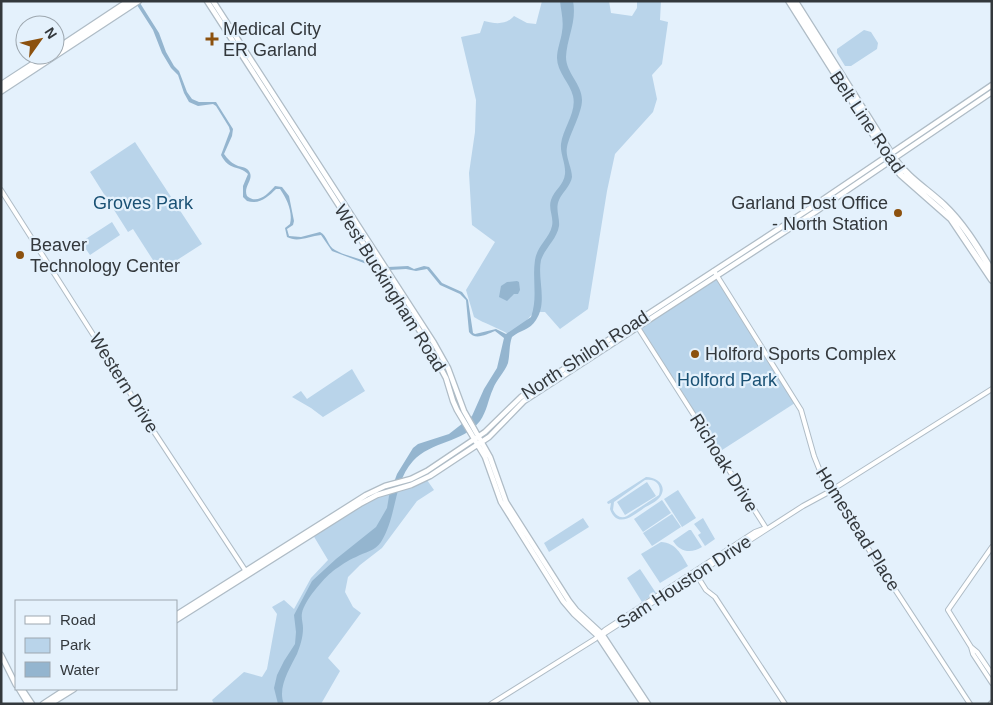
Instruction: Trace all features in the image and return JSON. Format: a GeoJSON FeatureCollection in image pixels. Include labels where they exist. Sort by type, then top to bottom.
{"type":"FeatureCollection","features":[{"type":"Feature","properties":{"kind":"main road"},"geometry":{"type":"LineString","coordinates":[[65,43],[129,1]]}},
{"type":"Feature","properties":{"kind":"main road"},"geometry":{"type":"LineString","coordinates":[[1,91],[138,1]]}},
{"type":"Feature","properties":{"kind":"main road","name":"West Buckingham Road"},"geometry":{"type":"LineString","coordinates":[[207,1],[367,245],[425,339],[446,378],[453,401],[480,443],[495,477],[501,502],[516,522],[561,593],[578,615],[600,635],[648,704]]}},
{"type":"Feature","properties":{"kind":"main road","name":"West Buckingham Road"},"geometry":{"type":"LineString","coordinates":[[213,1],[253,69]]}},
{"type":"Feature","properties":{"kind":"main road","name":"Belt Line Road"},"geometry":{"type":"LineString","coordinates":[[789,1],[800,14],[822,48],[901,175],[951,219],[992,280]]}},
{"type":"Feature","properties":{"kind":"main road","name":"Belt Line Road"},"geometry":{"type":"LineString","coordinates":[[795,1],[800,14]]}},
{"type":"Feature","properties":{"kind":"main road"},"geometry":{"type":"LineString","coordinates":[[1,85],[32,65]]}},
{"type":"Feature","properties":{"kind":"main road","name":"North Shiloh Road"},"geometry":{"type":"LineString","coordinates":[[890,157],[992,85]]}},
{"type":"Feature","properties":{"kind":"main road","name":"North Shiloh Road"},"geometry":{"type":"LineString","coordinates":[[178,619],[307,531],[366,495],[385,486],[409,482],[427,472],[477,438],[521,396],[635,322],[715,274],[890,157],[992,92]]}},
{"type":"Feature","properties":{"kind":"main road","name":"Belt Line Road"},"geometry":{"type":"LineString","coordinates":[[890,157],[904,172],[956,217],[992,271]]}},
{"type":"Feature","properties":{"kind":"main road","name":"North Shiloh Road"},"geometry":{"type":"LineString","coordinates":[[263,562],[310,536],[360,504],[409,482],[430,476],[494,433],[518,406],[638,327],[671,302]]}},
{"type":"Feature","properties":{"kind":"main road"},"geometry":{"type":"LineString","coordinates":[[385,486],[387,491]]}},
{"type":"Feature","properties":{"kind":"main road"},"geometry":{"type":"LineString","coordinates":[[307,531],[310,536]]}},
{"type":"Feature","properties":{"kind":"main road","name":"North Shiloh Road"},"geometry":{"type":"LineString","coordinates":[[178,614],[247,573]]}},
{"type":"Feature","properties":{"kind":"main road","name":"West Buckingham Road"},"geometry":{"type":"LineString","coordinates":[[600,635],[643,704]]}},
{"type":"Feature","properties":{"kind":"main road"},"geometry":{"type":"LineString","coordinates":[[1,655],[14,679]]}},
{"type":"Feature","properties":{"kind":"main road"},"geometry":{"type":"LineString","coordinates":[[19,690],[28,704]]}},
{"type":"Feature","properties":{"kind":"main road"},"geometry":{"type":"LineString","coordinates":[[23,690],[32,704]]}},
{"type":"Feature","properties":{"kind":"main road"},"geometry":{"type":"LineString","coordinates":[[43,704],[64,690]]}},
{"type":"Feature","properties":{"kind":"main road"},"geometry":{"type":"LineString","coordinates":[[50,704],[72,690]]}},
{"type":"Feature","properties":{"kind":"street","name":"Western Drive"},"geometry":{"type":"LineString","coordinates":[[1,190],[141,412],[247,573]]}},
{"type":"Feature","properties":{"kind":"street","name":"Homestead Place"},"geometry":{"type":"LineString","coordinates":[[715,274],[801,410],[814,456],[830,491],[970,704]]}},
{"type":"Feature","properties":{"kind":"street","name":"Richoak Drive"},"geometry":{"type":"LineString","coordinates":[[635,322],[766,528]]}},
{"type":"Feature","properties":{"kind":"street","name":"Sam Houston Drive"},"geometry":{"type":"LineString","coordinates":[[491,704],[600,635],[605,634],[766,528],[830,491],[992,389]]}},
{"type":"Feature","properties":{"kind":"street"},"geometry":{"type":"LineString","coordinates":[[992,547],[948,610],[992,683]]}},
{"type":"Feature","properties":{"kind":"street"},"geometry":{"type":"LineString","coordinates":[[696,573],[785,704]]}},
{"type":"Feature","properties":{"kind":"street"},"geometry":{"type":"LineString","coordinates":[[971,647],[977,652],[992,674]]}},
{"type":"Feature","properties":{"kind":"green space"},"geometry":{"type":"Polygon","coordinates":[[[542,1],[609,1],[611,13],[632,16],[637,8],[637,1],[661,1],[660,20],[668,22],[662,64],[652,75],[657,99],[653,112],[615,154],[607,191],[588,309],[560,329],[545,312],[534,312],[521,327],[508,334],[474,317],[466,290],[495,242],[472,225],[469,173],[475,132],[476,100],[461,37],[480,33],[484,21],[500,23],[508,21],[514,16],[527,23],[536,24],[542,1]]]}},
{"type":"Feature","properties":{"kind":"green space"},"geometry":{"type":"Polygon","coordinates":[[[864,30],[871,32],[878,43],[877,49],[851,66],[845,66],[837,53],[837,49],[864,30]]]}},
{"type":"Feature","properties":{"kind":"green space","name":"Groves Park"},"geometry":{"type":"Polygon","coordinates":[[[135,142],[202,244],[160,271],[133,229],[128,232],[90,172],[135,142]]]}},
{"type":"Feature","properties":{"kind":"green space"},"geometry":{"type":"Polygon","coordinates":[[[112,222],[120,235],[90,255],[81,242],[112,222]]]}},
{"type":"Feature","properties":{"kind":"green space","name":"Holford Park"},"geometry":{"type":"Polygon","coordinates":[[[714,279],[717,280],[795,403],[719,452],[641,328],[641,326],[714,279]]]}},
{"type":"Feature","properties":{"kind":"green space"},"geometry":{"type":"Polygon","coordinates":[[[352,369],[365,391],[323,417],[292,397],[301,391],[307,399],[352,369]]]}},
{"type":"Feature","properties":{"kind":"green space"},"geometry":{"type":"Polygon","coordinates":[[[646,477],[657,480],[663,489],[658,499],[626,519],[621,520],[613,515],[610,509],[611,503],[608,504],[607,502],[646,477]],[[645,480],[614,502],[613,510],[616,514],[625,517],[659,495],[659,485],[655,481],[645,480]]]}},
{"type":"Feature","properties":{"kind":"green space"},"geometry":{"type":"Polygon","coordinates":[[[427,480],[434,490],[417,501],[382,548],[348,577],[345,592],[353,607],[361,613],[328,658],[340,671],[321,704],[214,704],[212,700],[244,672],[262,677],[267,669],[277,614],[272,607],[284,600],[294,609],[311,578],[328,560],[313,535],[372,499],[427,480]]]}},
{"type":"Feature","properties":{"kind":"green space"},"geometry":{"type":"Polygon","coordinates":[[[647,482],[656,496],[625,515],[617,502],[647,482]]]}},
{"type":"Feature","properties":{"kind":"green space"},"geometry":{"type":"Polygon","coordinates":[[[678,490],[696,518],[682,527],[664,499],[678,490]]]}},
{"type":"Feature","properties":{"kind":"green space"},"geometry":{"type":"Polygon","coordinates":[[[662,500],[671,513],[643,532],[634,519],[662,500]]]}},
{"type":"Feature","properties":{"kind":"green space"},"geometry":{"type":"Polygon","coordinates":[[[672,514],[681,527],[652,546],[643,533],[672,514]]]}},
{"type":"Feature","properties":{"kind":"green space"},"geometry":{"type":"Polygon","coordinates":[[[583,518],[589,527],[549,552],[544,543],[583,518]]]}},
{"type":"Feature","properties":{"kind":"green space"},"geometry":{"type":"Polygon","coordinates":[[[703,518],[715,539],[705,546],[698,535],[701,533],[694,524],[703,518]]]}},
{"type":"Feature","properties":{"kind":"green space"},"geometry":{"type":"Polygon","coordinates":[[[691,530],[702,547],[694,551],[682,550],[673,541],[691,530]]]}},
{"type":"Feature","properties":{"kind":"green space"},"geometry":{"type":"Polygon","coordinates":[[[661,542],[671,544],[680,553],[688,566],[660,583],[641,554],[661,542]]]}},
{"type":"Feature","properties":{"kind":"green space"},"geometry":{"type":"Polygon","coordinates":[[[640,569],[656,593],[642,602],[627,578],[640,569]]]}},
{"type":"Feature","properties":{"kind":"water"},"geometry":{"type":"Polygon","coordinates":[[[560,1],[573,1],[574,16],[566,57],[568,68],[580,89],[582,100],[567,147],[572,177],[558,203],[558,231],[541,260],[542,298],[539,313],[531,326],[512,337],[508,363],[494,386],[480,421],[465,434],[429,449],[413,461],[402,479],[390,522],[379,545],[333,571],[310,596],[302,613],[302,639],[283,685],[282,698],[284,704],[278,704],[274,688],[277,675],[295,644],[294,615],[312,581],[376,527],[387,508],[397,474],[413,448],[418,444],[449,434],[472,416],[484,389],[497,368],[504,338],[495,331],[481,336],[474,336],[469,332],[466,300],[460,294],[440,285],[427,269],[416,271],[406,269],[389,270],[388,267],[408,266],[414,269],[424,266],[429,267],[442,283],[462,292],[468,300],[473,333],[475,334],[496,329],[506,334],[531,317],[535,296],[534,274],[536,255],[552,226],[551,200],[564,178],[565,170],[561,144],[574,102],[571,91],[561,73],[557,58],[563,28],[560,1]]]}},
{"type":"Feature","properties":{"kind":"water"},"geometry":{"type":"Polygon","coordinates":[[[140,3],[159,33],[166,52],[179,71],[187,92],[192,99],[199,102],[216,102],[233,129],[224,154],[232,163],[249,171],[251,176],[246,190],[247,196],[258,199],[266,195],[275,186],[282,187],[289,196],[294,221],[293,225],[287,229],[289,236],[301,237],[320,232],[335,250],[374,265],[372,266],[332,251],[321,235],[299,239],[287,237],[285,228],[290,224],[291,215],[287,201],[280,189],[276,189],[266,197],[255,202],[247,201],[243,197],[243,186],[248,174],[231,166],[221,155],[230,131],[229,127],[213,104],[198,106],[189,102],[178,75],[171,68],[162,53],[153,30],[137,5],[140,3]]]}},
{"type":"Feature","properties":{"kind":"water"},"geometry":{"type":"Polygon","coordinates":[[[507,282],[519,282],[520,290],[518,294],[514,294],[507,301],[499,297],[501,286],[507,282]]]}},
{"type":"Feature","properties":{"kind":"place","name":"Medical City ER Garland"},"geometry":{"type":"Point","coordinates":[212,39]}},
{"type":"Feature","properties":{"kind":"place","name":"Garland Post Office - North Station"},"geometry":{"type":"Point","coordinates":[898,213]}},
{"type":"Feature","properties":{"kind":"place","name":"Beaver Technology Center"},"geometry":{"type":"Point","coordinates":[20,255]}},
{"type":"Feature","properties":{"kind":"place","name":"Holford Sports Complex"},"geometry":{"type":"Point","coordinates":[695,354]}}]}
